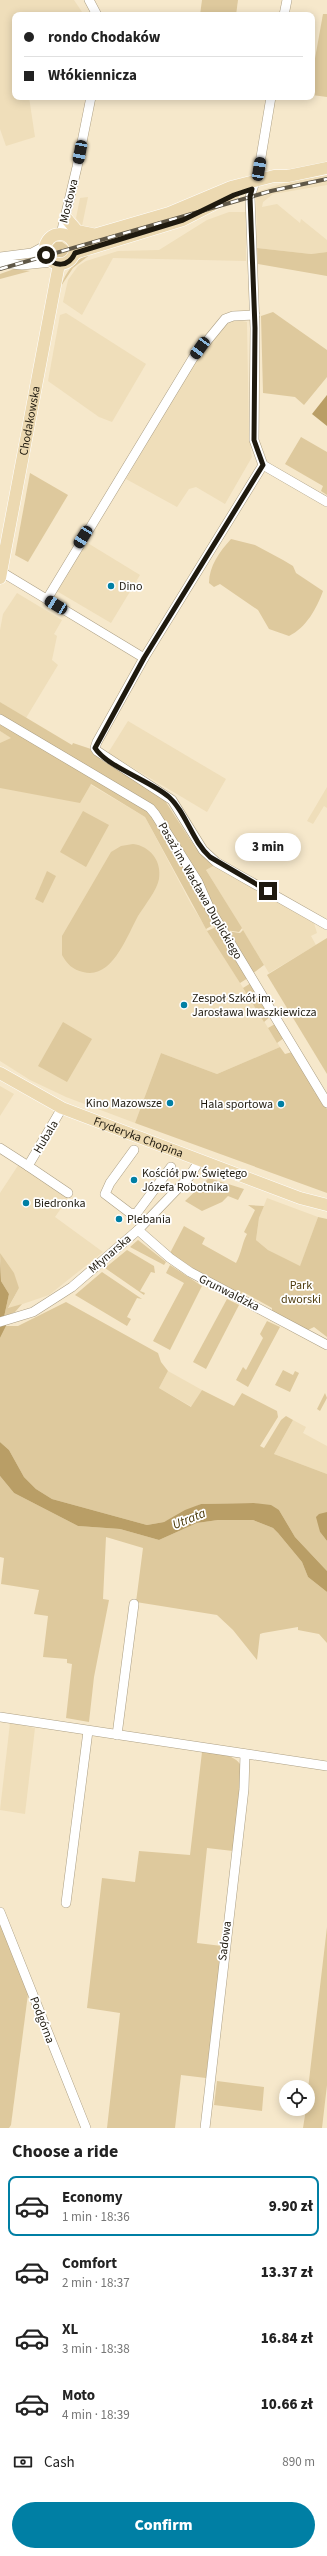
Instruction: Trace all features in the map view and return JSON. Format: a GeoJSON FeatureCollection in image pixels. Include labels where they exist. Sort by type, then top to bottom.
{"type":"FeatureCollection","features":[{"type":"Feature","properties":{"kind":"main road"},"geometry":{"type":"LineString","coordinates":[[74,247],[61,234],[49,239],[45,246],[46,255],[56,263],[68,263],[74,247],[95,234],[169,213],[231,187],[283,181],[288,176],[327,168]]}},
{"type":"Feature","properties":{"kind":"main road"},"geometry":{"type":"LineString","coordinates":[[74,247],[183,220],[254,184]]}},
{"type":"Feature","properties":{"kind":"main road"},"geometry":{"type":"LineString","coordinates":[[66,218],[77,231],[95,234]]}},
{"type":"Feature","properties":{"kind":"main road","name":"Chodakowska"},"geometry":{"type":"LineString","coordinates":[[0,573],[56,263]]}},
{"type":"Feature","properties":{"kind":"main road","name":"Fryderyka Chopina"},"geometry":{"type":"LineString","coordinates":[[0,1073],[62,1108],[327,1206]]}},
{"type":"Feature","properties":{"kind":"street"},"geometry":{"type":"LineString","coordinates":[[93,7],[100,0]]}},
{"type":"Feature","properties":{"kind":"street"},"geometry":{"type":"LineString","coordinates":[[285,12],[287,0]]}},
{"type":"Feature","properties":{"kind":"street","name":"Mostowa"},"geometry":{"type":"LineString","coordinates":[[61,234],[66,218],[90,100]]}},
{"type":"Feature","properties":{"kind":"street"},"geometry":{"type":"LineString","coordinates":[[270,100],[259,169],[250,197],[255,315],[254,440],[263,465],[327,502]]}},
{"type":"Feature","properties":{"kind":"street"},"geometry":{"type":"LineString","coordinates":[[0,257],[32,253],[45,246]]}},
{"type":"Feature","properties":{"kind":"street"},"geometry":{"type":"LineString","coordinates":[[0,263],[22,265],[56,263]]}},
{"type":"Feature","properties":{"kind":"street"},"geometry":{"type":"LineString","coordinates":[[47,599],[196,353],[225,319],[233,316],[255,315]]}},
{"type":"Feature","properties":{"kind":"street"},"geometry":{"type":"LineString","coordinates":[[263,465],[144,658],[97,742],[97,751],[172,800],[203,850],[216,862],[327,925]]}},
{"type":"Feature","properties":{"kind":"street"},"geometry":{"type":"LineString","coordinates":[[0,573],[47,599],[144,658]]}},
{"type":"Feature","properties":{"kind":"street","name":"Pasaż im. Wacława Duplickiego"},"geometry":{"type":"LineString","coordinates":[[0,719],[150,808],[198,882],[212,914],[327,1103]]}},
{"type":"Feature","properties":{"kind":"street","name":"Hubala"},"geometry":{"type":"LineString","coordinates":[[28,1166],[62,1108]]}},
{"type":"Feature","properties":{"kind":"street","name":"Hubala"},"geometry":{"type":"LineString","coordinates":[[0,1148],[68,1193]]}},
{"type":"Feature","properties":{"kind":"street"},"geometry":{"type":"LineString","coordinates":[[134,1150],[110,1183],[105,1194],[130,1213],[136,1214],[171,1167]]}},
{"type":"Feature","properties":{"kind":"street","name":"Młynarska"},"geometry":{"type":"LineString","coordinates":[[4,1321],[46,1305],[72,1287],[138,1230],[189,1177],[200,1160]]}},
{"type":"Feature","properties":{"kind":"street","name":"Grunwaldzka"},"geometry":{"type":"LineString","coordinates":[[138,1230],[170,1258],[190,1272],[326,1341]]}},
{"type":"Feature","properties":{"kind":"street"},"geometry":{"type":"LineString","coordinates":[[117,1735],[134,1604]]}},
{"type":"Feature","properties":{"kind":"street"},"geometry":{"type":"LineString","coordinates":[[0,1717],[327,1766]]}},
{"type":"Feature","properties":{"kind":"street"},"geometry":{"type":"LineString","coordinates":[[66,1903],[88,1731]]}},
{"type":"Feature","properties":{"kind":"street","name":"Sadowa"},"geometry":{"type":"LineString","coordinates":[[205,2128],[244,1789],[245,1754]]}},
{"type":"Feature","properties":{"kind":"street","name":"Podgórna"},"geometry":{"type":"LineString","coordinates":[[0,1912],[86,2128]]}},
{"type":"Feature","properties":{"kind":"shaded area"},"geometry":{"type":"Polygon","coordinates":[[[0,0],[74,0],[82,12],[12,12],[12,100],[29,100],[35,137],[6,146],[0,129],[0,0]]]}},
{"type":"Feature","properties":{"kind":"shaded area"},"geometry":{"type":"Polygon","coordinates":[[[327,175],[327,185],[273,194],[263,202],[262,207],[277,204],[300,223],[301,219],[327,240],[327,252],[311,254],[257,248],[256,192],[291,181],[327,175]]]}},
{"type":"Feature","properties":{"kind":"shaded area"},"geometry":{"type":"Polygon","coordinates":[[[88,197],[82,226],[76,218],[80,198],[88,197]]]}},
{"type":"Feature","properties":{"kind":"shaded area"},"geometry":{"type":"Polygon","coordinates":[[[229,212],[246,212],[246,261],[113,258],[82,315],[63,302],[68,280],[78,266],[86,261],[118,251],[159,250],[207,220],[229,212]]]}},
{"type":"Feature","properties":{"kind":"shaded area"},"geometry":{"type":"Polygon","coordinates":[[[66,313],[146,364],[112,422],[99,417],[48,381],[60,315],[66,313]]]}},
{"type":"Feature","properties":{"kind":"shaded area"},"geometry":{"type":"Polygon","coordinates":[[[237,320],[247,322],[249,436],[252,457],[225,504],[196,487],[189,489],[177,507],[126,479],[199,354],[228,322],[237,320]]]}},
{"type":"Feature","properties":{"kind":"shaded area"},"geometry":{"type":"Polygon","coordinates":[[[86,542],[140,575],[111,623],[55,590],[86,542]]]}},
{"type":"Feature","properties":{"kind":"shaded area"},"geometry":{"type":"Polygon","coordinates":[[[17,593],[62,620],[54,634],[57,636],[52,660],[58,665],[26,718],[0,702],[0,630],[3,614],[17,593]]]}},
{"type":"Feature","properties":{"kind":"shaded area"},"geometry":{"type":"Polygon","coordinates":[[[128,721],[226,779],[207,812],[108,753],[128,721]]]}},
{"type":"Feature","properties":{"kind":"shaded area"},"geometry":{"type":"Polygon","coordinates":[[[0,731],[145,817],[191,904],[280,1047],[217,1074],[161,1053],[135,1123],[66,1097],[30,1080],[0,1061],[0,731]]]}},
{"type":"Feature","properties":{"kind":"shaded area"},"geometry":{"type":"Polygon","coordinates":[[[327,787],[327,808],[324,806],[313,824],[307,821],[327,787]]]}},
{"type":"Feature","properties":{"kind":"shaded area"},"geometry":{"type":"Polygon","coordinates":[[[215,865],[314,923],[317,933],[311,936],[316,945],[269,973],[206,870],[215,865]]]}},
{"type":"Feature","properties":{"kind":"shaded area"},"geometry":{"type":"Polygon","coordinates":[[[0,1086],[14,1094],[0,1116],[0,1086]]]}},
{"type":"Feature","properties":{"kind":"shaded area"},"geometry":{"type":"Polygon","coordinates":[[[19,1164],[68,1198],[55,1217],[103,1252],[49,1295],[8,1309],[19,1288],[0,1253],[0,1193],[19,1164]]]}},
{"type":"Feature","properties":{"kind":"shaded area"},"geometry":{"type":"Polygon","coordinates":[[[267,1198],[318,1217],[300,1267],[268,1250],[256,1240],[259,1218],[267,1198]]]}},
{"type":"Feature","properties":{"kind":"shaded area"},"geometry":{"type":"Polygon","coordinates":[[[168,1371],[202,1390],[192,1407],[159,1388],[168,1371]]]}},
{"type":"Feature","properties":{"kind":"shaded area"},"geometry":{"type":"Polygon","coordinates":[[[293,1420],[306,1427],[303,1433],[327,1446],[327,1474],[274,1454],[293,1420]]]}},
{"type":"Feature","properties":{"kind":"shaded area"},"geometry":{"type":"Polygon","coordinates":[[[10,1723],[35,1728],[25,1814],[0,1810],[10,1723]]]}},
{"type":"Feature","properties":{"kind":"green space"},"geometry":{"type":"Polygon","coordinates":[[[202,0],[238,0],[236,12],[200,12],[202,0]]]}},
{"type":"Feature","properties":{"kind":"green space"},"geometry":{"type":"Polygon","coordinates":[[[323,14],[327,14],[327,97],[315,95],[315,58],[323,14]]]}},
{"type":"Feature","properties":{"kind":"green space"},"geometry":{"type":"Polygon","coordinates":[[[56,242],[62,242],[69,247],[51,252],[52,246],[56,242]]]}},
{"type":"Feature","properties":{"kind":"green space"},"geometry":{"type":"Polygon","coordinates":[[[257,248],[311,254],[327,252],[327,276],[258,264],[257,248]]]}},
{"type":"Feature","properties":{"kind":"green space"},"geometry":{"type":"Polygon","coordinates":[[[70,250],[69,256],[64,260],[55,260],[51,255],[70,250]]]}},
{"type":"Feature","properties":{"kind":"green space"},"geometry":{"type":"Polygon","coordinates":[[[96,250],[73,268],[61,286],[74,264],[84,256],[96,250]]]}},
{"type":"Feature","properties":{"kind":"green space"},"geometry":{"type":"Polygon","coordinates":[[[14,269],[30,271],[0,279],[0,274],[14,269]]]}},
{"type":"Feature","properties":{"kind":"green space"},"geometry":{"type":"Polygon","coordinates":[[[273,312],[327,350],[327,377],[304,405],[295,397],[263,393],[261,316],[273,312]]]}},
{"type":"Feature","properties":{"kind":"green space"},"geometry":{"type":"Polygon","coordinates":[[[301,437],[327,452],[327,495],[321,491],[323,486],[285,464],[301,437]]]}},
{"type":"Feature","properties":{"kind":"green space"},"geometry":{"type":"Polygon","coordinates":[[[30,473],[68,495],[28,562],[15,555],[30,473]]]}},
{"type":"Feature","properties":{"kind":"green space"},"geometry":{"type":"Polygon","coordinates":[[[231,539],[255,545],[283,560],[293,566],[296,573],[323,591],[318,604],[301,628],[289,636],[269,629],[258,610],[220,584],[214,587],[209,583],[209,577],[216,559],[231,539]]]}},
{"type":"Feature","properties":{"kind":"green space"},"geometry":{"type":"Polygon","coordinates":[[[0,702],[72,745],[73,743],[91,749],[101,760],[162,796],[195,847],[215,865],[206,870],[242,928],[239,932],[225,930],[161,817],[0,715],[0,702]]]}},
{"type":"Feature","properties":{"kind":"green space"},"geometry":{"type":"Polygon","coordinates":[[[0,722],[9,730],[10,728],[150,813],[200,891],[215,924],[206,929],[145,817],[91,784],[80,803],[0,788],[0,743],[11,738],[0,731],[0,722]]]}},
{"type":"Feature","properties":{"kind":"green space"},"geometry":{"type":"Polygon","coordinates":[[[83,811],[109,825],[86,867],[60,852],[83,811]]]}},
{"type":"Feature","properties":{"kind":"green space"},"geometry":{"type":"Polygon","coordinates":[[[133,844],[145,848],[157,861],[159,866],[159,879],[156,888],[138,916],[123,945],[110,963],[93,973],[76,970],[68,964],[62,955],[62,936],[111,852],[121,846],[133,844]]]}},
{"type":"Feature","properties":{"kind":"green space"},"geometry":{"type":"Polygon","coordinates":[[[47,871],[56,876],[43,903],[35,899],[47,871]]]}},
{"type":"Feature","properties":{"kind":"green space"},"geometry":{"type":"Polygon","coordinates":[[[216,927],[222,935],[220,937],[223,938],[248,978],[240,983],[207,931],[216,927]]]}},
{"type":"Feature","properties":{"kind":"green space"},"geometry":{"type":"Polygon","coordinates":[[[243,930],[264,965],[252,974],[226,931],[240,933],[243,930]]]}},
{"type":"Feature","properties":{"kind":"green space"},"geometry":{"type":"Polygon","coordinates":[[[327,938],[327,1074],[267,975],[327,938]]]}},
{"type":"Feature","properties":{"kind":"green space"},"geometry":{"type":"Polygon","coordinates":[[[251,983],[259,996],[257,998],[261,1000],[271,1016],[264,1022],[243,988],[251,983]]]}},
{"type":"Feature","properties":{"kind":"green space"},"geometry":{"type":"Polygon","coordinates":[[[63,1022],[92,1039],[67,1082],[38,1066],[63,1022]]]}},
{"type":"Feature","properties":{"kind":"green space"},"geometry":{"type":"Polygon","coordinates":[[[275,1024],[284,1038],[277,1043],[268,1028],[275,1024]]]}},
{"type":"Feature","properties":{"kind":"green space"},"geometry":{"type":"Polygon","coordinates":[[[280,1047],[285,1054],[292,1052],[316,1090],[314,1092],[318,1094],[327,1109],[327,1193],[135,1123],[161,1053],[217,1074],[280,1047]]]}},
{"type":"Feature","properties":{"kind":"green space"},"geometry":{"type":"Polygon","coordinates":[[[209,1178],[244,1189],[238,1200],[228,1196],[222,1202],[202,1211],[185,1201],[209,1178]]]}},
{"type":"Feature","properties":{"kind":"green space","name":"Park dworski"},"geometry":{"type":"Polygon","coordinates":[[[248,1205],[264,1206],[259,1218],[256,1240],[268,1250],[300,1266],[318,1217],[327,1219],[327,1337],[314,1327],[308,1330],[272,1312],[272,1308],[243,1292],[239,1294],[199,1272],[170,1253],[184,1226],[205,1238],[202,1244],[236,1263],[247,1234],[244,1232],[255,1210],[248,1205]]]}},
{"type":"Feature","properties":{"kind":"green space"},"geometry":{"type":"Polygon","coordinates":[[[138,1240],[166,1262],[164,1265],[130,1247],[138,1240]]]}},
{"type":"Feature","properties":{"kind":"green space"},"geometry":{"type":"Polygon","coordinates":[[[127,1250],[154,1266],[155,1273],[151,1272],[140,1291],[145,1293],[144,1295],[105,1268],[127,1250]]]}},
{"type":"Feature","properties":{"kind":"green space"},"geometry":{"type":"Polygon","coordinates":[[[0,1253],[14,1273],[19,1288],[8,1308],[22,1304],[15,1312],[4,1317],[9,1294],[1,1281],[0,1253]]]}},
{"type":"Feature","properties":{"kind":"green space"},"geometry":{"type":"Polygon","coordinates":[[[170,1265],[202,1286],[170,1350],[153,1341],[184,1283],[166,1273],[170,1265]]]}},
{"type":"Feature","properties":{"kind":"green space"},"geometry":{"type":"Polygon","coordinates":[[[102,1272],[142,1299],[137,1298],[127,1317],[131,1319],[127,1326],[75,1295],[102,1272]]]}},
{"type":"Feature","properties":{"kind":"green space"},"geometry":{"type":"Polygon","coordinates":[[[227,1299],[239,1305],[206,1369],[193,1362],[227,1299]]]}},
{"type":"Feature","properties":{"kind":"green space"},"geometry":{"type":"Polygon","coordinates":[[[66,1302],[158,1353],[161,1362],[168,1371],[159,1388],[191,1407],[202,1390],[234,1406],[242,1393],[277,1411],[278,1417],[260,1446],[264,1448],[281,1420],[286,1416],[293,1420],[274,1454],[327,1474],[327,1512],[319,1523],[320,1532],[327,1541],[327,1571],[295,1537],[279,1510],[254,1503],[201,1504],[164,1522],[147,1525],[52,1499],[36,1489],[24,1477],[9,1450],[0,1442],[0,1338],[6,1326],[18,1326],[66,1302]]]}},
{"type":"Feature","properties":{"kind":"green space"},"geometry":{"type":"Polygon","coordinates":[[[267,1321],[280,1327],[248,1387],[236,1380],[243,1367],[246,1370],[263,1338],[260,1334],[267,1321]]]}},
{"type":"Feature","properties":{"kind":"green space"},"geometry":{"type":"Polygon","coordinates":[[[283,1370],[293,1375],[295,1371],[299,1373],[290,1392],[275,1385],[283,1370]]]}},
{"type":"Feature","properties":{"kind":"green space"},"geometry":{"type":"Polygon","coordinates":[[[325,1393],[327,1398],[320,1411],[317,1409],[325,1393]]]}},
{"type":"Feature","properties":{"kind":"green space"},"geometry":{"type":"Polygon","coordinates":[[[0,1476],[14,1493],[78,1526],[120,1529],[159,1540],[197,1523],[218,1520],[253,1520],[273,1528],[302,1562],[308,1577],[327,1592],[327,1643],[319,1634],[298,1630],[298,1627],[263,1633],[260,1634],[257,1660],[233,1630],[217,1615],[136,1602],[143,1548],[106,1537],[103,1599],[109,1600],[94,1677],[89,1722],[66,1718],[72,1664],[67,1663],[67,1659],[43,1657],[48,1616],[34,1614],[39,1590],[1,1584],[4,1558],[0,1557],[0,1476]]]}},
{"type":"Feature","properties":{"kind":"green space"},"geometry":{"type":"Polygon","coordinates":[[[202,1752],[232,1757],[237,1760],[243,1770],[233,1851],[207,1848],[197,1943],[222,1946],[206,2078],[181,2075],[175,2128],[107,2128],[120,2013],[87,2008],[102,1878],[135,1882],[139,1851],[190,1855],[202,1752]]]}},
{"type":"Feature","properties":{"kind":"green space"},"geometry":{"type":"Polygon","coordinates":[[[0,1919],[28,1994],[11,2125],[9,2128],[0,2128],[0,1919]]]}},
{"type":"Feature","properties":{"kind":"green space"},"geometry":{"type":"Polygon","coordinates":[[[327,1927],[327,2085],[322,2128],[303,2128],[305,2116],[315,2116],[315,2080],[309,2080],[327,1927]]]}},
{"type":"Feature","properties":{"kind":"green space"},"geometry":{"type":"Polygon","coordinates":[[[217,2081],[264,2087],[262,2111],[214,2105],[217,2081]]]}},
{"type":"Feature","properties":{"kind":"water"},"geometry":{"type":"Polygon","coordinates":[[[327,395],[327,426],[312,414],[327,395]]]}},
{"type":"Feature","properties":{"kind":"water"},"geometry":{"type":"Polygon","coordinates":[[[0,1260],[1,1281],[9,1294],[4,1317],[6,1326],[0,1338],[0,1260]]]}},
{"type":"Feature","properties":{"kind":"water","name":"Utrata"},"geometry":{"type":"Polygon","coordinates":[[[0,1442],[9,1450],[24,1477],[36,1489],[52,1499],[147,1525],[164,1522],[185,1510],[201,1504],[254,1503],[271,1505],[279,1510],[295,1537],[327,1571],[327,1592],[308,1577],[302,1562],[273,1528],[253,1520],[218,1520],[197,1523],[159,1540],[120,1529],[78,1526],[14,1493],[0,1476],[0,1442]]]}},
{"type":"Feature","properties":{"kind":"water"},"geometry":{"type":"Polygon","coordinates":[[[327,1512],[327,1541],[320,1532],[316,1517],[319,1514],[327,1512]]]}},
{"type":"Feature","properties":{"kind":"railway"},"geometry":{"type":"LineString","coordinates":[[0,269],[271,191],[327,179]]}},
{"type":"Feature","properties":{"kind":"place","name":"Dino"},"geometry":{"type":"Point","coordinates":[111,586]}},
{"type":"Feature","properties":{"kind":"place","name":"Zespoł Szkół im. Jarosława Iwaszkiewicza"},"geometry":{"type":"Point","coordinates":[184,1005]}},
{"type":"Feature","properties":{"kind":"place","name":"Kino Mazowsze"},"geometry":{"type":"Point","coordinates":[170,1103]}},
{"type":"Feature","properties":{"kind":"place","name":"Hala sportowa"},"geometry":{"type":"Point","coordinates":[281,1104]}},
{"type":"Feature","properties":{"kind":"place","name":"Kościół pw. Świętego Józefa Robotnika"},"geometry":{"type":"Point","coordinates":[134,1180]}},
{"type":"Feature","properties":{"kind":"place","name":"Biedronka"},"geometry":{"type":"Point","coordinates":[26,1203]}},
{"type":"Feature","properties":{"kind":"place","name":"Plebania"},"geometry":{"type":"Point","coordinates":[119,1219]}},
{"type":"Feature","properties":{"kind":"route"},"geometry":{"type":"LineString","coordinates":[[46,255],[48,259],[56,264],[68,263],[75,253],[183,220],[218,202],[252,189],[250,197],[255,328],[254,440],[260,461],[263,465],[144,658],[95,748],[105,758],[161,791],[172,800],[203,850],[216,862],[268,891]]}}]}
